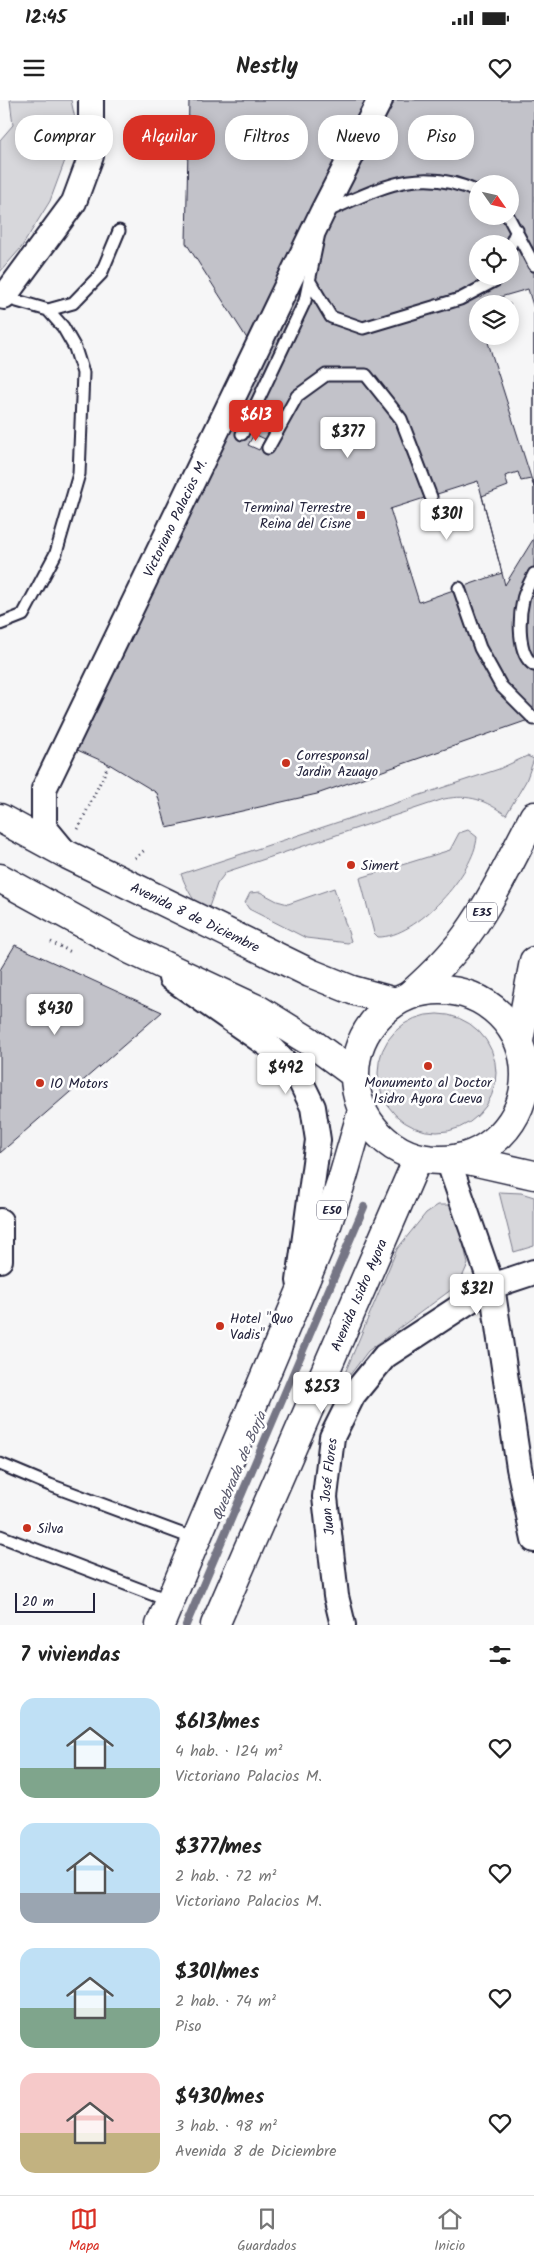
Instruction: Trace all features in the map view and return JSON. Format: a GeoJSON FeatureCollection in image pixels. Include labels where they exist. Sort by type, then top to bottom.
{"type":"FeatureCollection","features":[{"type":"Feature","properties":{"kind":"main road","name":"E35"},"geometry":{"type":"LineString","coordinates":[[534,816],[470,930],[445,962],[376,1018],[358,1050],[354,1074],[355,1087],[362,1111],[379,1136],[404,1153],[418,1158],[454,1159],[534,1175]]}},
{"type":"Feature","properties":{"kind":"main road","name":"Avenida 8 de Diciembre"},"geometry":{"type":"LineString","coordinates":[[0,818],[72,845],[310,973],[352,990],[403,998]]}},
{"type":"Feature","properties":{"kind":"main road"},"geometry":{"type":"LineString","coordinates":[[0,878],[131,950],[259,1010],[308,1041],[354,1074]]}},
{"type":"Feature","properties":{"kind":"main road","name":"E35"},"geometry":{"type":"LineString","coordinates":[[454,1159],[487,1146],[509,1125],[522,1098],[525,1083],[525,1054],[534,961]]}},
{"type":"Feature","properties":{"kind":"main road","name":"E35"},"geometry":{"type":"LineString","coordinates":[[403,998],[436,989],[462,992],[474,996],[496,1010],[513,1030],[525,1054]]}},
{"type":"Feature","properties":{"kind":"main road","name":"E50"},"geometry":{"type":"LineString","coordinates":[[165,1613],[296,1306],[321,1242],[362,1111]]}},
{"type":"Feature","properties":{"kind":"main road","name":"Avenida Isidro Ayora"},"geometry":{"type":"LineString","coordinates":[[215,1625],[418,1158]]}},
{"type":"Feature","properties":{"kind":"street"},"geometry":{"type":"LineString","coordinates":[[2,297],[74,202],[92,156],[91,100]]}},
{"type":"Feature","properties":{"kind":"street","name":"Victoriano Palacios M."},"geometry":{"type":"LineString","coordinates":[[72,845],[44,827],[44,789],[322,213],[380,100]]}},
{"type":"Feature","properties":{"kind":"street"},"geometry":{"type":"LineString","coordinates":[[131,950],[269,1046],[298,1076],[313,1107],[318,1140],[296,1306]]}},
{"type":"Feature","properties":{"kind":"street"},"geometry":{"type":"LineString","coordinates":[[454,1159],[492,1286],[527,1470],[534,1540]]}},
{"type":"Feature","properties":{"kind":"street"},"geometry":{"type":"LineString","coordinates":[[0,1260],[1,1222]]}},
{"type":"Feature","properties":{"kind":"street","name":"Juan José Flores"},"geometry":{"type":"LineString","coordinates":[[342,1625],[336,1596],[325,1497],[332,1437],[353,1395],[385,1356],[492,1286],[534,1272]]}},
{"type":"Feature","properties":{"kind":"lane"},"geometry":{"type":"LineString","coordinates":[[242,434],[305,301],[316,253],[322,213],[376,191],[400,183],[426,178],[456,182],[469,188]]}},
{"type":"Feature","properties":{"kind":"lane"},"geometry":{"type":"LineString","coordinates":[[513,225],[534,265]]}},
{"type":"Feature","properties":{"kind":"lane"},"geometry":{"type":"LineString","coordinates":[[514,235],[516,230]]}},
{"type":"Feature","properties":{"kind":"lane"},"geometry":{"type":"LineString","coordinates":[[2,297],[48,310],[73,303],[101,274],[119,231]]}},
{"type":"Feature","properties":{"kind":"lane"},"geometry":{"type":"LineString","coordinates":[[310,280],[331,317],[363,328],[460,299],[487,285]]}},
{"type":"Feature","properties":{"kind":"lane"},"geometry":{"type":"LineString","coordinates":[[0,624],[23,615],[56,553],[79,474],[84,373],[72,341],[48,310]]}},
{"type":"Feature","properties":{"kind":"lane"},"geometry":{"type":"LineString","coordinates":[[268,448],[297,396],[326,375],[366,375],[401,420],[430,497]]}},
{"type":"Feature","properties":{"kind":"lane"},"geometry":{"type":"LineString","coordinates":[[534,574],[523,599],[520,638],[530,662],[534,665]]}},
{"type":"Feature","properties":{"kind":"lane"},"geometry":{"type":"LineString","coordinates":[[459,588],[480,648],[501,686],[534,719]]}},
{"type":"Feature","properties":{"kind":"lane"},"geometry":{"type":"LineString","coordinates":[[0,1464],[50,1485],[195,1539]]}},
{"type":"Feature","properties":{"kind":"lane"},"geometry":{"type":"LineString","coordinates":[[0,1536],[165,1613]]}},
{"type":"Feature","properties":{"kind":"path"},"geometry":{"type":"LineString","coordinates":[[72,845],[109,764]]}},
{"type":"Feature","properties":{"kind":"path"},"geometry":{"type":"LineString","coordinates":[[50,942],[72,953]]}},
{"type":"Feature","properties":{"kind":"shaded area"},"geometry":{"type":"Polygon","coordinates":[[[10,100],[71,100],[74,115],[15,115],[15,160],[65,160],[50,201],[21,248],[0,272],[0,140],[13,125],[10,100]]]}},
{"type":"Feature","properties":{"kind":"shaded area"},"geometry":{"type":"Polygon","coordinates":[[[527,756],[534,759],[526,781],[506,815],[491,805],[470,798],[444,799],[226,872],[217,884],[209,907],[200,908],[189,892],[181,874],[499,769],[527,756]]]}},
{"type":"Feature","properties":{"kind":"shaded area"},"geometry":{"type":"Polygon","coordinates":[[[468,830],[477,837],[474,851],[466,868],[441,901],[410,927],[393,934],[378,937],[374,933],[360,878],[450,850],[459,833],[468,830]]]}},
{"type":"Feature","properties":{"kind":"shaded area"},"geometry":{"type":"Polygon","coordinates":[[[334,888],[351,941],[348,943],[306,938],[249,909],[245,903],[250,893],[260,892],[277,901],[288,904],[334,888]]]}},
{"type":"Feature","properties":{"kind":"shaded area"},"geometry":{"type":"Polygon","coordinates":[[[437,1014],[460,1018],[479,1031],[492,1050],[496,1073],[492,1096],[479,1115],[460,1128],[437,1132],[414,1128],[395,1115],[382,1096],[378,1073],[382,1050],[395,1031],[414,1018],[437,1014]]]}},
{"type":"Feature","properties":{"kind":"shaded area"},"geometry":{"type":"Polygon","coordinates":[[[499,1192],[521,1193],[534,1197],[534,1246],[514,1252],[499,1192]]]}},
{"type":"Feature","properties":{"kind":"shaded area"},"geometry":{"type":"Polygon","coordinates":[[[438,1205],[449,1205],[456,1213],[468,1264],[459,1284],[368,1351],[337,1392],[397,1249],[426,1213],[438,1205]]]}},
{"type":"Feature","properties":{"kind":"building","name":"Terminal Terrestre Reina del Cisne"},"geometry":{"type":"Polygon","coordinates":[[[189,100],[534,100],[534,718],[317,794],[167,828],[157,793],[109,764],[75,749],[262,362],[186,243],[188,160],[215,160],[215,115],[189,115],[189,100]]]}},
{"type":"Feature","properties":{"kind":"building"},"geometry":{"type":"Polygon","coordinates":[[[528,289],[534,309],[534,487],[489,345],[519,345],[519,295],[507,295],[528,289]]]}},
{"type":"Feature","properties":{"kind":"building"},"geometry":{"type":"Polygon","coordinates":[[[254,434],[265,439],[259,450],[248,445],[254,434]]]}},
{"type":"Feature","properties":{"kind":"building"},"geometry":{"type":"Polygon","coordinates":[[[518,472],[521,481],[531,479],[534,487],[534,538],[505,585],[482,496],[508,486],[505,476],[518,472]]]}},
{"type":"Feature","properties":{"kind":"building"},"geometry":{"type":"Polygon","coordinates":[[[478,481],[502,573],[419,602],[390,509],[478,481]]]}},
{"type":"Feature","properties":{"kind":"building","name":"IO Motors"},"geometry":{"type":"Polygon","coordinates":[[[15,945],[162,1012],[0,1153],[0,970],[15,945]]]}},
{"type":"Feature","properties":{"kind":"waterway","name":"Quebrada de Borja"},"geometry":{"type":"LineString","coordinates":[[186,1625],[364,1207]]}},
{"type":"Feature","properties":{"kind":"place","name":"Terminal Terrestre Reina del Cisne"},"geometry":{"type":"Point","coordinates":[361,515]}},
{"type":"Feature","properties":{"kind":"place","name":"Corresponsal Jardin Azuayo"},"geometry":{"type":"Point","coordinates":[286,763]}},
{"type":"Feature","properties":{"kind":"place","name":"Simert"},"geometry":{"type":"Point","coordinates":[351,865]}},
{"type":"Feature","properties":{"kind":"place","name":"Monumento al Doctor Isidro Ayora Cueva"},"geometry":{"type":"Point","coordinates":[428,1066]}},
{"type":"Feature","properties":{"kind":"place","name":"IO Motors"},"geometry":{"type":"Point","coordinates":[40,1083]}},
{"type":"Feature","properties":{"kind":"place","name":"Hotel \"Quo Vadis\""},"geometry":{"type":"Point","coordinates":[220,1326]}},
{"type":"Feature","properties":{"kind":"place","name":"Silva"},"geometry":{"type":"Point","coordinates":[27,1528]}}]}
